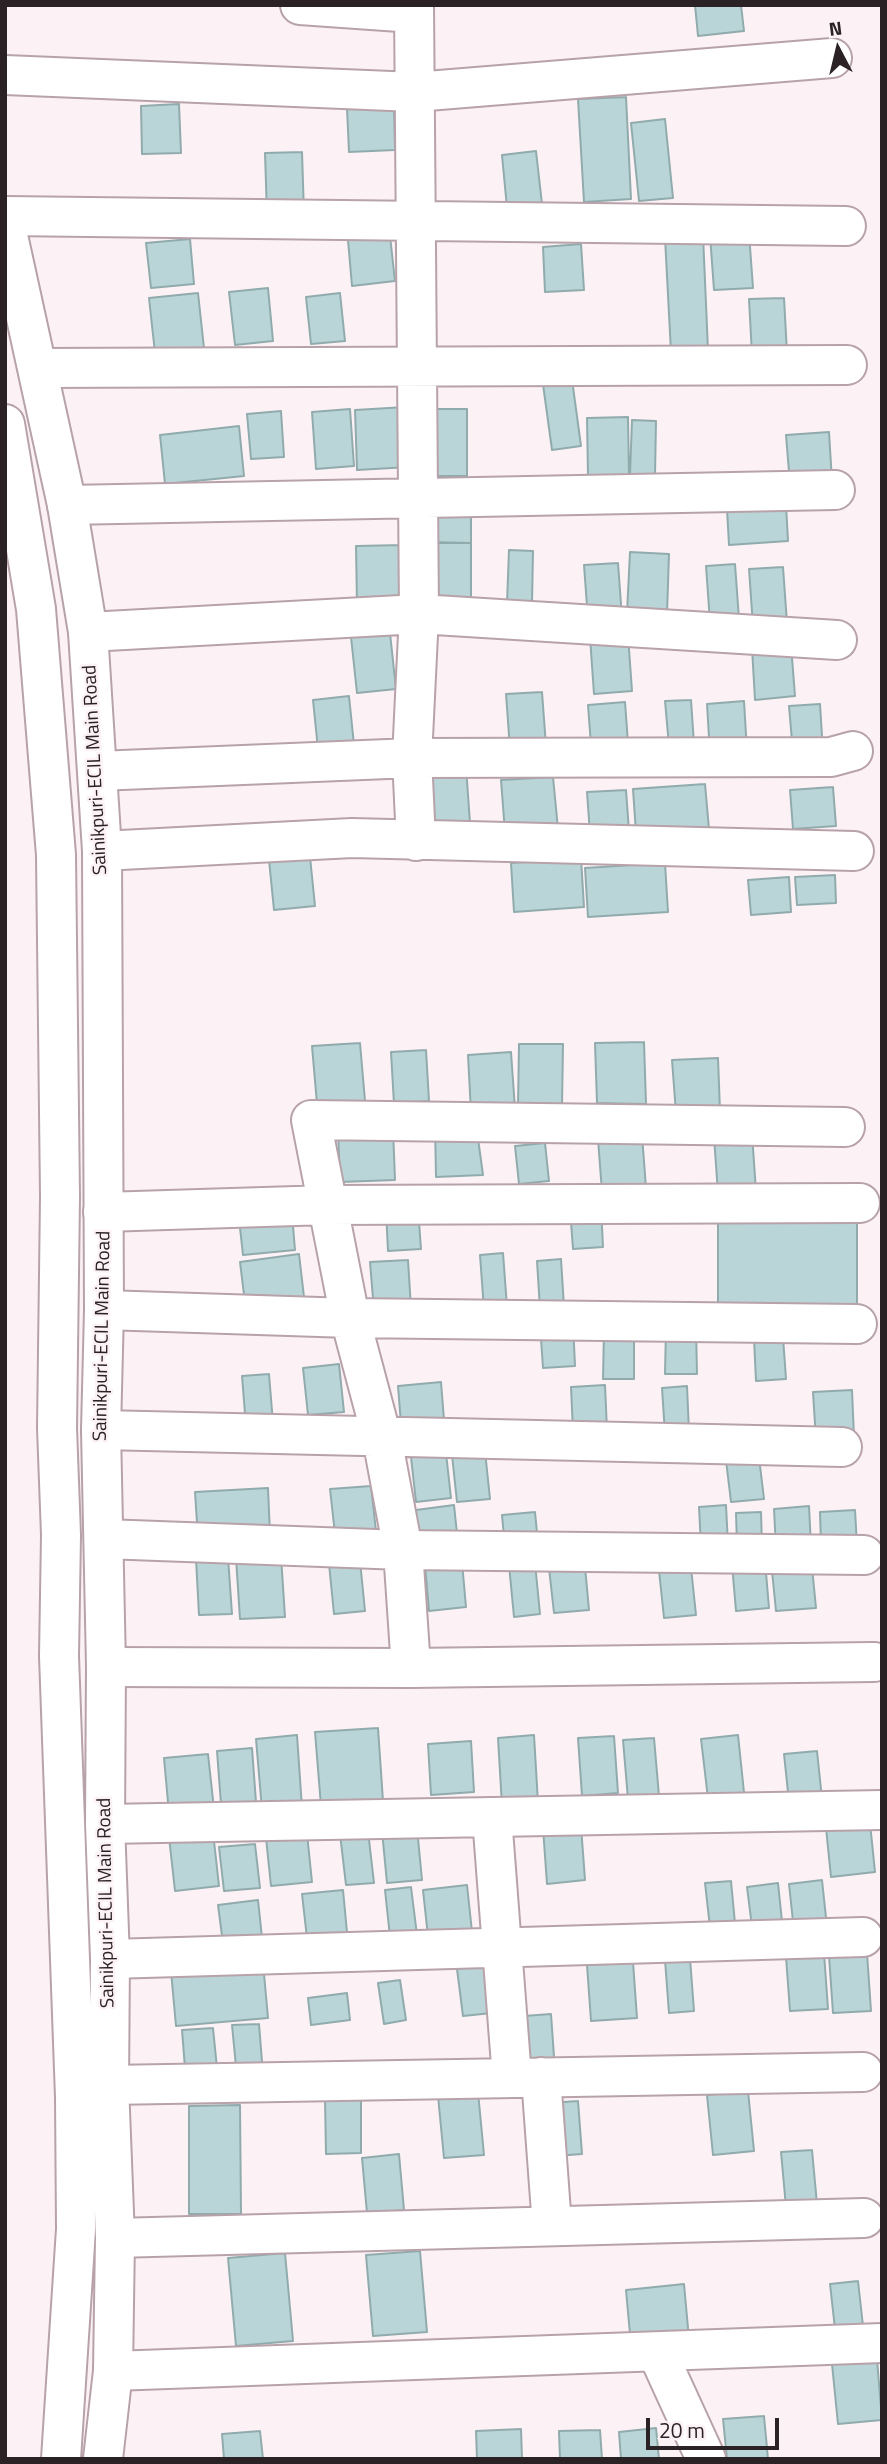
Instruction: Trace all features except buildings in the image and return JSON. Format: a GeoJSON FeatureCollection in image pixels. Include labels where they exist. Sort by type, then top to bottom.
{"type":"FeatureCollection","features":[{"type":"Feature","properties":{"kind":"street"},"geometry":{"type":"LineString","coordinates":[[300,5],[414,9],[419,614],[412,758],[416,841]]}},
{"type":"Feature","properties":{"kind":"street"},"geometry":{"type":"LineString","coordinates":[[5,75],[415,92],[832,58]]}},
{"type":"Feature","properties":{"kind":"street"},"geometry":{"type":"LineString","coordinates":[[5,216],[846,226]]}},
{"type":"Feature","properties":{"kind":"street","name":"Sainikpuri-ECIL Main Road"},"geometry":{"type":"LineString","coordinates":[[5,222],[67,505],[88,632],[102,851],[104,1310],[101,1430],[106,1667],[105,1824],[110,1959],[109,2085],[116,2238],[113,2371],[103,2459]]}},
{"type":"Feature","properties":{"kind":"street"},"geometry":{"type":"LineString","coordinates":[[38,368],[847,365]]}},
{"type":"Feature","properties":{"kind":"street","name":"Sainikpuri-ECIL Main Road"},"geometry":{"type":"LineString","coordinates":[[5,424],[36,609],[56,855],[60,1183],[57,1428],[61,1535],[59,1656],[75,2097],[76,2229],[61,2459]]}},
{"type":"Feature","properties":{"kind":"street"},"geometry":{"type":"LineString","coordinates":[[67,505],[835,491]]}},
{"type":"Feature","properties":{"kind":"street"},"geometry":{"type":"LineString","coordinates":[[88,632],[419,614],[837,640]]}},
{"type":"Feature","properties":{"kind":"street"},"geometry":{"type":"LineString","coordinates":[[98,771],[412,758],[831,757],[853,751]]}},
{"type":"Feature","properties":{"kind":"street"},"geometry":{"type":"LineString","coordinates":[[102,851],[352,838],[855,851]]}},
{"type":"Feature","properties":{"kind":"street"},"geometry":{"type":"LineString","coordinates":[[411,1668],[403,1550],[382,1438],[350,1318],[312,1120],[845,1127]]}},
{"type":"Feature","properties":{"kind":"street"},"geometry":{"type":"LineString","coordinates":[[103,1212],[328,1205],[860,1203]]}},
{"type":"Feature","properties":{"kind":"street"},"geometry":{"type":"LineString","coordinates":[[104,1310],[350,1318],[857,1324]]}},
{"type":"Feature","properties":{"kind":"street"},"geometry":{"type":"LineString","coordinates":[[101,1430],[842,1447]]}},
{"type":"Feature","properties":{"kind":"street"},"geometry":{"type":"LineString","coordinates":[[104,1539],[403,1550],[864,1555]]}},
{"type":"Feature","properties":{"kind":"street"},"geometry":{"type":"LineString","coordinates":[[106,1667],[411,1668],[874,1662]]}},
{"type":"Feature","properties":{"kind":"street"},"geometry":{"type":"LineString","coordinates":[[105,1824],[882,1810]]}},
{"type":"Feature","properties":{"kind":"street"},"geometry":{"type":"LineString","coordinates":[[492,1817],[503,1947],[552,2227]]}},
{"type":"Feature","properties":{"kind":"street"},"geometry":{"type":"LineString","coordinates":[[110,1959],[863,1937]]}},
{"type":"Feature","properties":{"kind":"street"},"geometry":{"type":"LineString","coordinates":[[109,2085],[863,2072]]}},
{"type":"Feature","properties":{"kind":"street"},"geometry":{"type":"LineString","coordinates":[[116,2238],[864,2218]]}},
{"type":"Feature","properties":{"kind":"street"},"geometry":{"type":"LineString","coordinates":[[113,2371],[882,2343]]}},
{"type":"Feature","properties":{"kind":"street"},"geometry":{"type":"LineString","coordinates":[[657,2351],[706,2459]]}}]}
